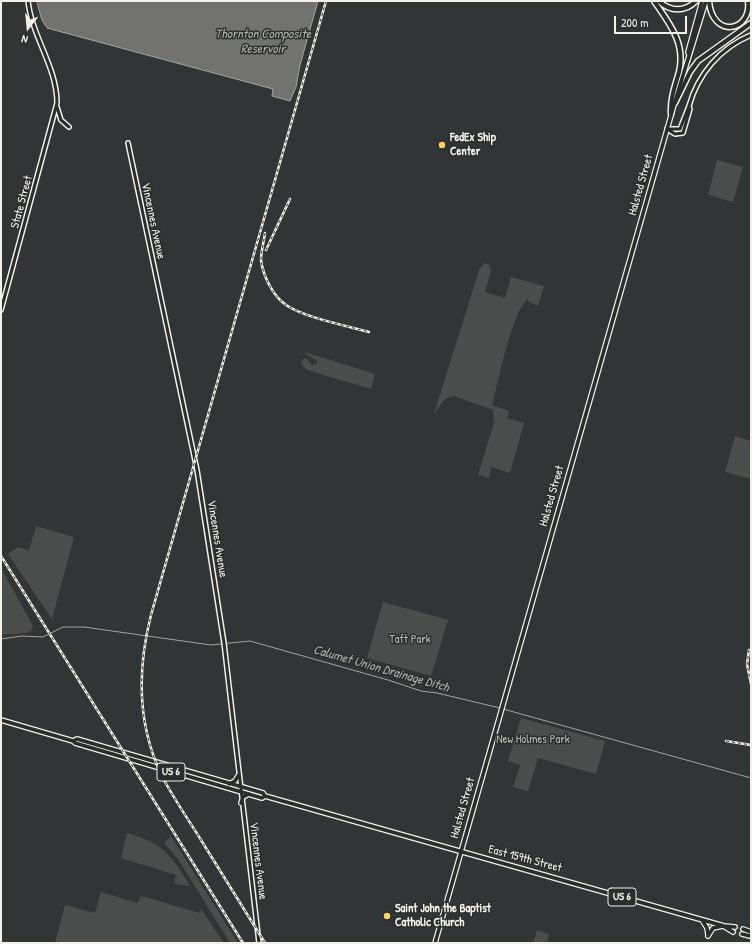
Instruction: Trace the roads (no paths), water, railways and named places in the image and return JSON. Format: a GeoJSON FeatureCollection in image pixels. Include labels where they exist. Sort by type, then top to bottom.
{"type":"FeatureCollection","features":[{"type":"Feature","properties":{"kind":"highway"},"geometry":{"type":"LineString","coordinates":[[654,1],[675,33],[680,52],[680,66],[671,102],[672,114]]}},
{"type":"Feature","properties":{"kind":"highway"},"geometry":{"type":"LineString","coordinates":[[659,1],[667,7],[678,9],[687,8],[696,1]]}},
{"type":"Feature","properties":{"kind":"highway"},"geometry":{"type":"LineString","coordinates":[[709,1],[711,11],[716,20],[725,26],[735,28],[743,24],[749,18],[750,8],[748,1]]}},
{"type":"Feature","properties":{"kind":"highway"},"geometry":{"type":"LineString","coordinates":[[675,103],[698,61],[751,23]]}},
{"type":"Feature","properties":{"kind":"main road","name":"Halsted Street"},"geometry":{"type":"LineString","coordinates":[[689,55],[688,52],[702,1]]}},
{"type":"Feature","properties":{"kind":"main road","name":"Halsted Street"},"geometry":{"type":"LineString","coordinates":[[435,943],[667,129],[706,1]]}},
{"type":"Feature","properties":{"kind":"main road","name":"US 6"},"geometry":{"type":"LineString","coordinates":[[1,720],[73,740],[77,739],[263,793],[265,796]]}},
{"type":"Feature","properties":{"kind":"main road","name":"US 6"},"geometry":{"type":"LineString","coordinates":[[73,740],[75,743],[248,794],[262,798],[265,796]]}},
{"type":"Feature","properties":{"kind":"main road"},"geometry":{"type":"LineString","coordinates":[[142,763],[143,758]]}},
{"type":"Feature","properties":{"kind":"main road"},"geometry":{"type":"LineString","coordinates":[[230,784],[235,781],[238,776]]}},
{"type":"Feature","properties":{"kind":"main road"},"geometry":{"type":"LineString","coordinates":[[241,803],[243,797],[248,794]]}},
{"type":"Feature","properties":{"kind":"main road","name":"East 159th Street"},"geometry":{"type":"LineString","coordinates":[[265,796],[702,920],[724,926],[735,927]]}},
{"type":"Feature","properties":{"kind":"main road"},"geometry":{"type":"LineString","coordinates":[[702,920],[707,928],[708,936],[713,928],[724,926]]}},
{"type":"Feature","properties":{"kind":"main road","name":"East 159th Street"},"geometry":{"type":"LineString","coordinates":[[724,926],[733,932]]}},
{"type":"Feature","properties":{"kind":"main road"},"geometry":{"type":"LineString","coordinates":[[743,929],[751,932]]}},
{"type":"Feature","properties":{"kind":"main road"},"geometry":{"type":"LineString","coordinates":[[742,934],[750,936]]}},
{"type":"Feature","properties":{"kind":"street"},"geometry":{"type":"LineString","coordinates":[[28,1],[34,24],[54,77],[57,103],[61,120],[69,127]]}},
{"type":"Feature","properties":{"kind":"street"},"geometry":{"type":"LineString","coordinates":[[667,129],[680,128],[700,79],[718,57],[729,47],[751,35]]}},
{"type":"Feature","properties":{"kind":"street","name":"State Street"},"geometry":{"type":"LineString","coordinates":[[1,310],[57,103]]}},
{"type":"Feature","properties":{"kind":"street","name":"Vincennes Avenue"},"geometry":{"type":"LineString","coordinates":[[128,143],[197,470],[224,644],[239,786],[259,943]]}},
{"type":"Feature","properties":{"kind":"water","name":"Thornton Composite Reservoir"},"geometry":{"type":"Polygon","coordinates":[[[37,1],[318,1],[300,65],[296,87],[290,101],[272,96],[273,89],[47,28],[42,20],[37,1]]]}},
{"type":"Feature","properties":{"kind":"waterway","name":"Calumet Union Drainage Ditch"},"geometry":{"type":"LineString","coordinates":[[1,639],[22,636],[43,637],[63,627],[84,627],[211,645],[250,641],[388,680],[421,691],[437,693],[500,708]]}},
{"type":"Feature","properties":{"kind":"waterway","name":"Calumet Union Drainage Ditch"},"geometry":{"type":"LineString","coordinates":[[503,709],[751,778]]}},
{"type":"Feature","properties":{"kind":"tunnel"},"geometry":{"type":"LineString","coordinates":[[735,927],[743,929]]}},
{"type":"Feature","properties":{"kind":"tunnel"},"geometry":{"type":"LineString","coordinates":[[733,932],[742,934]]}},
{"type":"Feature","properties":{"kind":"railway"},"geometry":{"type":"LineString","coordinates":[[265,943],[176,801],[154,758],[144,718],[142,698],[143,656],[151,615],[326,1]]}},
{"type":"Feature","properties":{"kind":"railway"},"geometry":{"type":"LineString","coordinates":[[266,250],[290,199]]}},
{"type":"Feature","properties":{"kind":"railway"},"geometry":{"type":"LineString","coordinates":[[265,233],[261,257],[262,266],[269,285],[281,301],[303,313],[326,321],[369,332]]}},
{"type":"Feature","properties":{"kind":"railway"},"geometry":{"type":"LineString","coordinates":[[1,556],[243,943]]}},
{"type":"Feature","properties":{"kind":"railway"},"geometry":{"type":"LineString","coordinates":[[749,650],[747,664],[751,684]]}},
{"type":"Feature","properties":{"kind":"railway"},"geometry":{"type":"LineString","coordinates":[[726,741],[751,745]]}},
{"type":"Feature","properties":{"kind":"place","name":"FedEx Ship Center"},"geometry":{"type":"Point","coordinates":[442,145]}},
{"type":"Feature","properties":{"kind":"place","name":"Saint John the Baptist Catholic Church"},"geometry":{"type":"Point","coordinates":[387,916]}},
{"type":"Feature","properties":{"kind":"park label","name":"Taft Park"},"geometry":{"type":"Point","coordinates":[410,640]}},
{"type":"Feature","properties":{"kind":"park label","name":"New Holmes Park"},"geometry":{"type":"Point","coordinates":[533,740]}}]}
